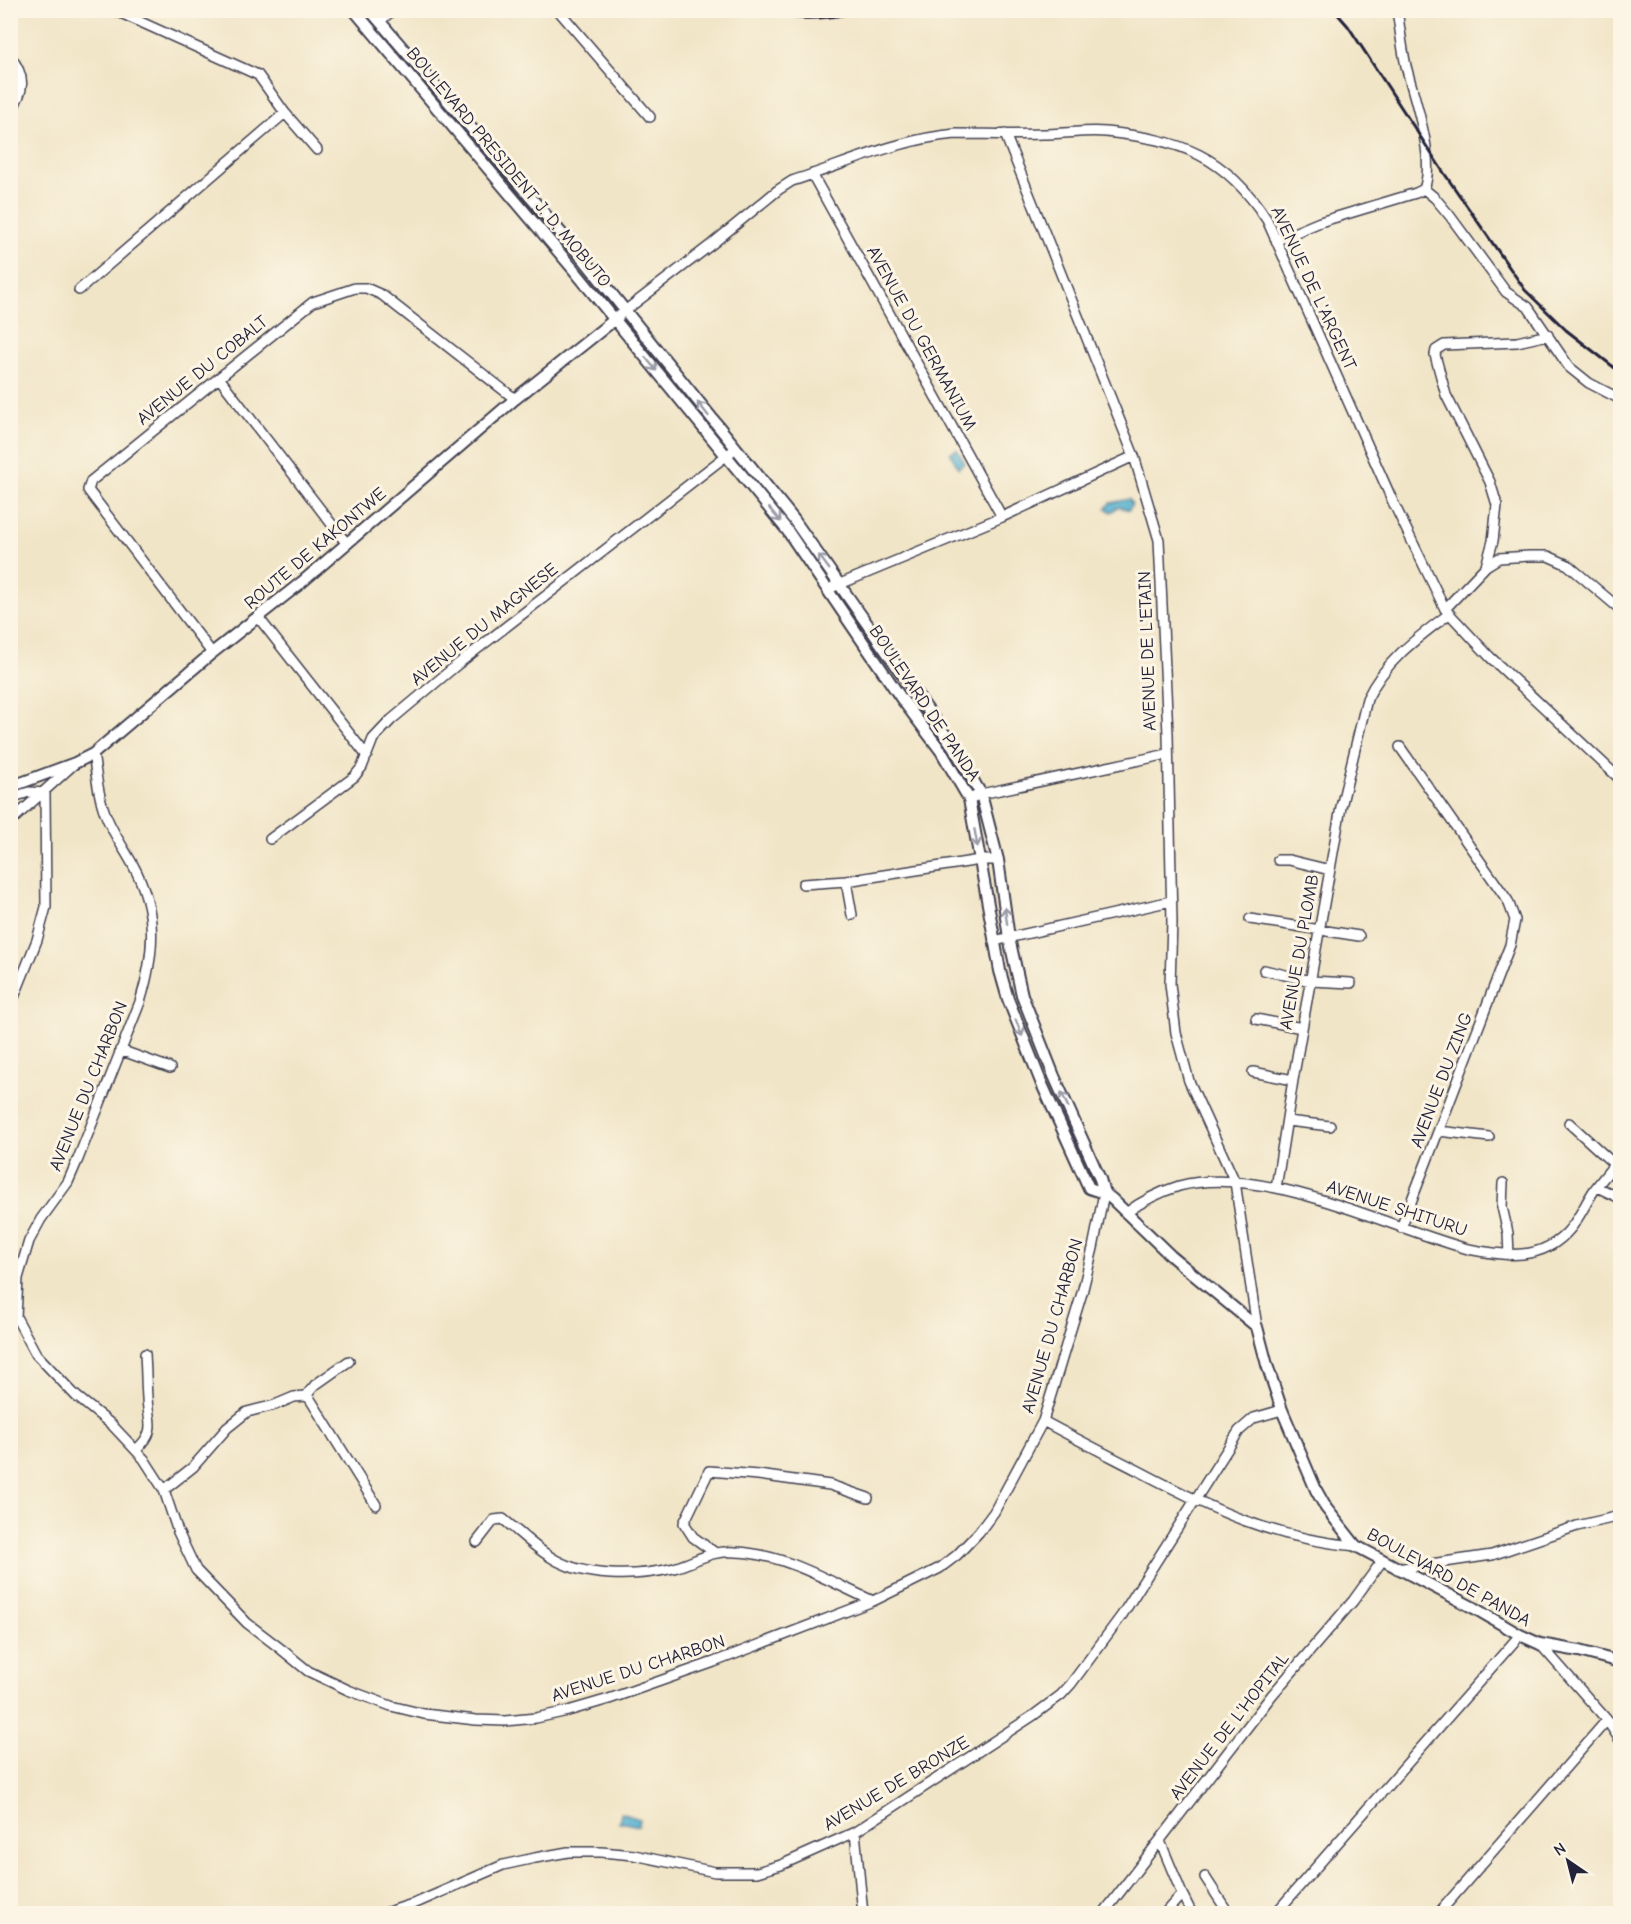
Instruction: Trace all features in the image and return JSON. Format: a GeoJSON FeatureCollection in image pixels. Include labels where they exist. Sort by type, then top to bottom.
{"type":"FeatureCollection","features":[{"type":"Feature","properties":{"kind":"street"},"geometry":{"type":"LineString","coordinates":[[114,10],[258,75],[285,113],[317,150]]}},
{"type":"Feature","properties":{"kind":"street","name":"BOULEVARD PRESIDENT J. D. MOBUTO"},"geometry":{"type":"LineString","coordinates":[[354,10],[615,319]]}},
{"type":"Feature","properties":{"kind":"street","name":"BOULEVARD PRESIDENT J. D. MOBUTO"},"geometry":{"type":"LineString","coordinates":[[370,10],[626,310]]}},
{"type":"Feature","properties":{"kind":"street"},"geometry":{"type":"LineString","coordinates":[[380,21],[393,10]]}},
{"type":"Feature","properties":{"kind":"street"},"geometry":{"type":"LineString","coordinates":[[558,10],[650,117]]}},
{"type":"Feature","properties":{"kind":"street"},"geometry":{"type":"LineString","coordinates":[[1277,240],[1320,222],[1424,189],[1427,181],[1425,145],[1406,63],[1397,10]]}},
{"type":"Feature","properties":{"kind":"street"},"geometry":{"type":"LineString","coordinates":[[10,56],[23,77],[20,98],[10,112]]}},
{"type":"Feature","properties":{"kind":"street"},"geometry":{"type":"LineString","coordinates":[[435,104],[444,96]]}},
{"type":"Feature","properties":{"kind":"street"},"geometry":{"type":"LineString","coordinates":[[79,290],[285,113]]}},
{"type":"Feature","properties":{"kind":"street","name":"AVENUE DE L'ARGENT"},"geometry":{"type":"LineString","coordinates":[[626,310],[778,190],[792,181],[865,154],[915,140],[956,134],[1105,132],[1174,144],[1187,149],[1218,166],[1241,185],[1252,196],[1267,220],[1393,502],[1447,611],[1490,657],[1620,779]]}},
{"type":"Feature","properties":{"kind":"street","name":"AVENUE DE L'ETAIN"},"geometry":{"type":"LineString","coordinates":[[1005,134],[1134,456],[1159,540],[1168,754],[1170,984],[1176,1033],[1189,1081],[1235,1182],[1257,1327]]}},
{"type":"Feature","properties":{"kind":"street","name":"AVENUE DU GERMANIUM"},"geometry":{"type":"LineString","coordinates":[[812,174],[1002,517]]}},
{"type":"Feature","properties":{"kind":"street"},"geometry":{"type":"LineString","coordinates":[[1424,189],[1436,198],[1506,292],[1528,307],[1569,367],[1579,377],[1620,399]]}},
{"type":"Feature","properties":{"kind":"street","name":"AVENUE DU COBALT"},"geometry":{"type":"LineString","coordinates":[[212,653],[88,490],[91,481],[313,302],[355,288],[366,288],[382,295],[515,399]]}},
{"type":"Feature","properties":{"kind":"street","name":"ROUTE DE KAKONTWE"},"geometry":{"type":"LineString","coordinates":[[10,787],[93,754],[212,653],[347,544],[515,399],[626,310]]}},
{"type":"Feature","properties":{"kind":"street","name":"BOULEVARD DE PANDA"},"geometry":{"type":"LineString","coordinates":[[626,310],[794,520],[952,746],[981,794],[998,860],[1009,938],[1022,995],[1054,1076],[1101,1179],[1104,1193]]}},
{"type":"Feature","properties":{"kind":"street","name":"BOULEVARD DE PANDA"},"geometry":{"type":"LineString","coordinates":[[615,319],[787,530],[901,698],[941,751],[969,799],[994,941],[1008,999],[1041,1082],[1089,1188],[1104,1193],[1171,1256],[1257,1327],[1266,1365],[1282,1410],[1326,1508],[1356,1546],[1520,1635],[1539,1644],[1579,1651],[1620,1662]]}},
{"type":"Feature","properties":{"kind":"street"},"geometry":{"type":"LineString","coordinates":[[1486,566],[1493,541],[1497,506],[1490,482],[1446,395],[1435,355],[1436,350],[1444,345],[1517,342],[1548,335]]}},
{"type":"Feature","properties":{"kind":"street"},"geometry":{"type":"LineString","coordinates":[[219,379],[347,544]]}},
{"type":"Feature","properties":{"kind":"street","name":"AVENUE DU MAGNESE"},"geometry":{"type":"LineString","coordinates":[[270,839],[354,777],[367,756],[373,739],[391,720],[458,664],[735,449]]}},
{"type":"Feature","properties":{"kind":"street"},"geometry":{"type":"LineString","coordinates":[[828,589],[1002,517],[1134,456]]}},
{"type":"Feature","properties":{"kind":"street"},"geometry":{"type":"LineString","coordinates":[[1486,566],[1499,558],[1548,556],[1568,565],[1620,609]]}},
{"type":"Feature","properties":{"kind":"street","name":"AVENUE DU PLOMB"},"geometry":{"type":"LineString","coordinates":[[1276,1188],[1341,807],[1360,723],[1372,688],[1397,655],[1447,611],[1486,566]]}},
{"type":"Feature","properties":{"kind":"street"},"geometry":{"type":"LineString","coordinates":[[258,617],[367,756]]}},
{"type":"Feature","properties":{"kind":"street","name":"AVENUE DU ZING"},"geometry":{"type":"LineString","coordinates":[[1400,747],[1508,901],[1515,920],[1510,945],[1401,1228]]}},
{"type":"Feature","properties":{"kind":"street","name":"AVENUE DU CHARBON"},"geometry":{"type":"LineString","coordinates":[[93,754],[101,802],[146,893],[152,953],[148,976],[78,1159],[68,1182],[41,1219],[29,1241],[14,1277],[16,1317],[36,1354],[76,1396],[112,1425],[136,1450],[164,1490],[178,1532],[196,1570],[248,1623],[308,1671],[348,1690],[391,1706],[424,1714],[476,1720],[505,1721],[536,1718],[568,1711],[662,1680],[873,1601],[940,1568],[957,1555],[994,1512],[1043,1421],[1084,1282],[1104,1193]]}},
{"type":"Feature","properties":{"kind":"street"},"geometry":{"type":"LineString","coordinates":[[969,799],[981,794],[1168,754]]}},
{"type":"Feature","properties":{"kind":"street"},"geometry":{"type":"LineString","coordinates":[[10,822],[75,763]]}},
{"type":"Feature","properties":{"kind":"street"},"geometry":{"type":"LineString","coordinates":[[10,798],[30,792],[45,792]]}},
{"type":"Feature","properties":{"kind":"street"},"geometry":{"type":"LineString","coordinates":[[10,1007],[37,940],[46,907],[45,792]]}},
{"type":"Feature","properties":{"kind":"street"},"geometry":{"type":"LineString","coordinates":[[803,884],[846,881],[980,860],[998,860]]}},
{"type":"Feature","properties":{"kind":"street"},"geometry":{"type":"LineString","coordinates":[[1278,860],[1290,860],[1330,870]]}},
{"type":"Feature","properties":{"kind":"street"},"geometry":{"type":"LineString","coordinates":[[846,881],[852,915]]}},
{"type":"Feature","properties":{"kind":"street"},"geometry":{"type":"LineString","coordinates":[[994,941],[1171,901]]}},
{"type":"Feature","properties":{"kind":"street"},"geometry":{"type":"LineString","coordinates":[[1250,919],[1359,936]]}},
{"type":"Feature","properties":{"kind":"street"},"geometry":{"type":"LineString","coordinates":[[1264,970],[1311,981],[1351,982]]}},
{"type":"Feature","properties":{"kind":"street"},"geometry":{"type":"LineString","coordinates":[[1256,1019],[1302,1028]]}},
{"type":"Feature","properties":{"kind":"street"},"geometry":{"type":"LineString","coordinates":[[120,1050],[170,1068]]}},
{"type":"Feature","properties":{"kind":"street"},"geometry":{"type":"LineString","coordinates":[[1253,1072],[1293,1080]]}},
{"type":"Feature","properties":{"kind":"street"},"geometry":{"type":"LineString","coordinates":[[1041,1082],[1054,1076]]}},
{"type":"Feature","properties":{"kind":"street"},"geometry":{"type":"LineString","coordinates":[[1287,1121],[1330,1126]]}},
{"type":"Feature","properties":{"kind":"street"},"geometry":{"type":"LineString","coordinates":[[1569,1123],[1618,1161]]}},
{"type":"Feature","properties":{"kind":"street"},"geometry":{"type":"LineString","coordinates":[[1066,1137],[1079,1131]]}},
{"type":"Feature","properties":{"kind":"street"},"geometry":{"type":"LineString","coordinates":[[1439,1131],[1489,1137]]}},
{"type":"Feature","properties":{"kind":"street","name":"AVENUE SHITURU"},"geometry":{"type":"LineString","coordinates":[[1126,1212],[1149,1198],[1181,1186],[1204,1182],[1235,1182],[1276,1188],[1456,1246],[1492,1254],[1534,1253],[1560,1238],[1570,1228],[1597,1187],[1618,1161]]}},
{"type":"Feature","properties":{"kind":"street"},"geometry":{"type":"LineString","coordinates":[[1503,1183],[1502,1207],[1508,1233],[1509,1255]]}},
{"type":"Feature","properties":{"kind":"street"},"geometry":{"type":"LineString","coordinates":[[1597,1187],[1620,1198]]}},
{"type":"Feature","properties":{"kind":"street"},"geometry":{"type":"LineString","coordinates":[[136,1450],[146,1440],[151,1426],[145,1354]]}},
{"type":"Feature","properties":{"kind":"street"},"geometry":{"type":"LineString","coordinates":[[306,1396],[315,1385],[349,1361]]}},
{"type":"Feature","properties":{"kind":"street"},"geometry":{"type":"LineString","coordinates":[[164,1490],[193,1467],[239,1417],[247,1412],[275,1405],[294,1397],[306,1396],[376,1505]]}},
{"type":"Feature","properties":{"kind":"street","name":"AVENUE DE BRONZE"},"geometry":{"type":"LineString","coordinates":[[382,1914],[503,1865],[568,1852],[634,1855],[715,1872],[757,1872],[781,1865],[855,1832],[969,1759],[1061,1695],[1083,1670],[1122,1615],[1231,1441],[1245,1424],[1254,1418],[1282,1410]]}},
{"type":"Feature","properties":{"kind":"street"},"geometry":{"type":"LineString","coordinates":[[1043,1421],[1195,1501],[1228,1515],[1294,1537],[1356,1546]]}},
{"type":"Feature","properties":{"kind":"street"},"geometry":{"type":"LineString","coordinates":[[714,1552],[693,1537],[684,1522],[709,1471],[830,1485],[868,1498]]}},
{"type":"Feature","properties":{"kind":"street"},"geometry":{"type":"LineString","coordinates":[[1398,1569],[1492,1555],[1577,1526],[1620,1516]]}},
{"type":"Feature","properties":{"kind":"street"},"geometry":{"type":"LineString","coordinates":[[477,1542],[494,1520],[503,1519],[550,1557],[584,1572],[600,1574],[659,1571],[695,1561],[714,1552],[762,1554],[791,1563],[873,1601]]}},
{"type":"Feature","properties":{"kind":"street","name":"AVENUE DE L'HOPITAL"},"geometry":{"type":"LineString","coordinates":[[1103,1914],[1272,1695],[1353,1601],[1382,1561]]}},
{"type":"Feature","properties":{"kind":"street"},"geometry":{"type":"LineString","coordinates":[[1275,1914],[1520,1635]]}},
{"type":"Feature","properties":{"kind":"street"},"geometry":{"type":"LineString","coordinates":[[1539,1644],[1607,1720],[1620,1740]]}},
{"type":"Feature","properties":{"kind":"street"},"geometry":{"type":"LineString","coordinates":[[1438,1914],[1607,1720]]}},
{"type":"Feature","properties":{"kind":"street"},"geometry":{"type":"LineString","coordinates":[[855,1832],[863,1914]]}},
{"type":"Feature","properties":{"kind":"street"},"geometry":{"type":"LineString","coordinates":[[1160,1841],[1192,1914]]}},
{"type":"Feature","properties":{"kind":"street"},"geometry":{"type":"LineString","coordinates":[[1205,1877],[1229,1914]]}},
{"type":"Feature","properties":{"kind":"street"},"geometry":{"type":"LineString","coordinates":[[1164,1914],[1182,1894]]}},
{"type":"Feature","properties":{"kind":"water"},"geometry":{"type":"Polygon","coordinates":[[[957,449],[965,463],[958,468],[950,453],[957,449]]]}},
{"type":"Feature","properties":{"kind":"water"},"geometry":{"type":"Polygon","coordinates":[[[1129,499],[1132,504],[1129,510],[1119,507],[1111,512],[1106,508],[1110,503],[1129,499]]]}},
{"type":"Feature","properties":{"kind":"water"},"geometry":{"type":"Polygon","coordinates":[[[621,1813],[640,1819],[639,1826],[619,1822],[621,1813]]]}},
{"type":"Feature","properties":{"kind":"railway"},"geometry":{"type":"LineString","coordinates":[[747,10],[792,18],[820,18],[865,10]]}},
{"type":"Feature","properties":{"kind":"railway"},"geometry":{"type":"LineString","coordinates":[[1334,10],[1348,26],[1444,173],[1525,290],[1566,330],[1620,372]]}}]}
